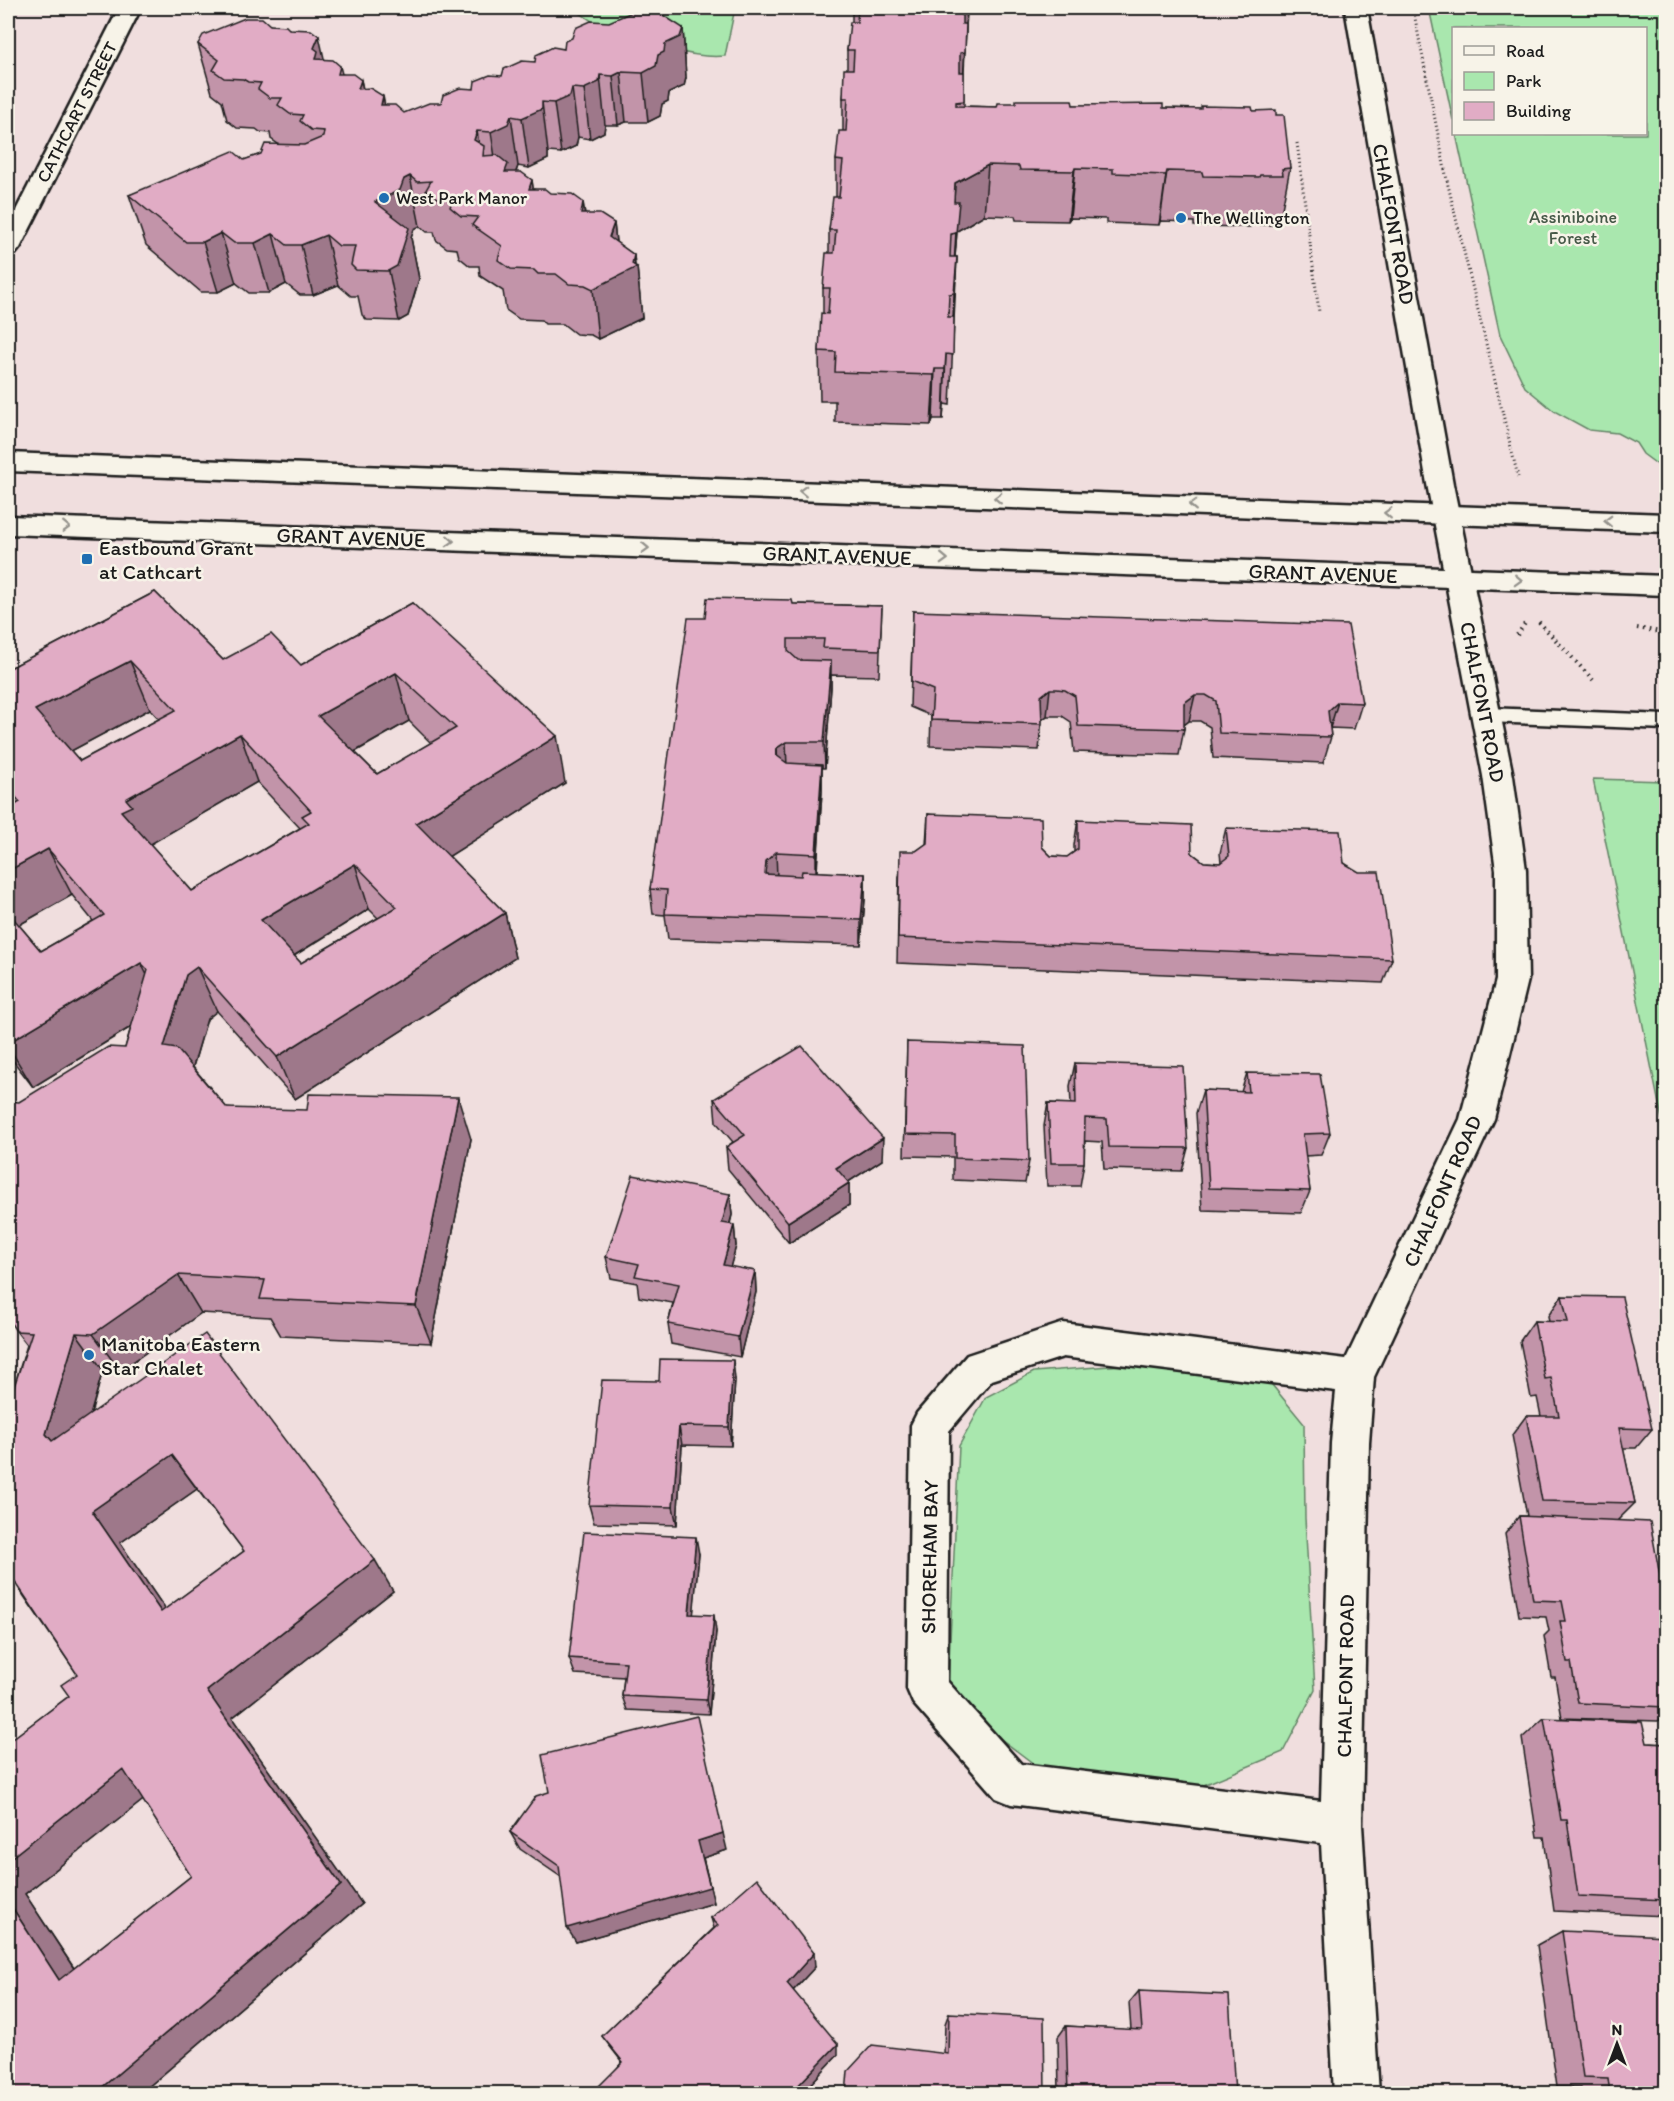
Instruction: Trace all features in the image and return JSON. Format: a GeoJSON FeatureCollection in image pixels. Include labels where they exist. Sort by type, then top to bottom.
{"type":"FeatureCollection","features":[{"type":"Feature","properties":{"kind":"street","name":"CATHCART STREET"},"geometry":{"type":"LineString","coordinates":[[8,248],[130,8]]}},
{"type":"Feature","properties":{"kind":"street","name":"CHALFONT ROAD"},"geometry":{"type":"LineString","coordinates":[[1356,8],[1446,515],[1498,776],[1511,870],[1512,980],[1478,1119],[1356,1377],[1350,1443],[1341,1825],[1357,2094]]}},
{"type":"Feature","properties":{"kind":"street"},"geometry":{"type":"LineString","coordinates":[[8,462],[1666,523]]}},
{"type":"Feature","properties":{"kind":"street","name":"GRANT AVENUE"},"geometry":{"type":"LineString","coordinates":[[8,525],[1666,586]]}},
{"type":"Feature","properties":{"kind":"street","name":"SHOREHAM BAY"},"geometry":{"type":"LineString","coordinates":[[1341,1825],[1011,1783],[927,1689],[930,1425],[980,1367],[1063,1340],[1356,1377]]}},
{"type":"Feature","properties":{"kind":"lane"},"geometry":{"type":"LineString","coordinates":[[1486,715],[1666,722]]}},
{"type":"Feature","properties":{"kind":"path"},"geometry":{"type":"LineString","coordinates":[[1413,8],[1443,163],[1521,487]]}},
{"type":"Feature","properties":{"kind":"path"},"geometry":{"type":"LineString","coordinates":[[1297,143],[1319,312]]}},
{"type":"Feature","properties":{"kind":"path"},"geometry":{"type":"LineString","coordinates":[[1532,614],[1630,720]]}},
{"type":"Feature","properties":{"kind":"green space"},"geometry":{"type":"Polygon","coordinates":[[[568,8],[735,8],[725,56],[711,56],[679,52],[645,42],[600,25],[568,8]]]}},
{"type":"Feature","properties":{"kind":"green space","name":"Assiniboine Forest"},"geometry":{"type":"Polygon","coordinates":[[[1429,8],[1666,8],[1666,468],[1662,468],[1643,454],[1636,443],[1617,433],[1589,430],[1554,411],[1525,387],[1500,335],[1456,135],[1647,135],[1647,27],[1452,27],[1452,115],[1429,8]]]}},
{"type":"Feature","properties":{"kind":"green space"},"geometry":{"type":"Polygon","coordinates":[[[1593,779],[1666,781],[1666,1139],[1593,779]]]}},
{"type":"Feature","properties":{"kind":"green space"},"geometry":{"type":"Polygon","coordinates":[[[1122,1365],[1268,1380],[1304,1424],[1305,1518],[1315,1690],[1283,1752],[1194,1789],[1038,1767],[981,1724],[948,1684],[959,1446],[986,1397],[1034,1372],[1122,1365]]]}},
{"type":"Feature","properties":{"kind":"building"},"geometry":{"type":"Polygon","coordinates":[[[652,8],[683,28],[680,37],[665,44],[664,52],[658,55],[656,66],[643,73],[621,72],[613,76],[600,75],[599,82],[584,89],[572,88],[570,96],[554,103],[542,102],[542,109],[522,118],[511,116],[508,124],[491,132],[477,131],[474,140],[484,146],[483,156],[497,155],[508,164],[505,172],[521,172],[532,180],[529,189],[545,189],[550,193],[572,194],[583,202],[581,214],[600,214],[614,223],[609,237],[634,255],[632,264],[637,267],[593,289],[585,285],[569,284],[556,274],[538,274],[534,270],[511,269],[498,260],[502,246],[472,225],[478,217],[461,216],[450,207],[453,199],[438,198],[426,190],[431,181],[417,182],[410,176],[404,179],[400,190],[375,202],[409,228],[397,266],[388,271],[356,270],[351,265],[355,246],[339,246],[326,235],[301,245],[287,245],[273,234],[255,243],[234,243],[221,233],[203,242],[186,242],[129,195],[233,151],[244,160],[261,154],[265,144],[304,145],[323,137],[324,131],[311,130],[300,121],[303,115],[290,114],[278,105],[282,98],[270,98],[258,89],[261,83],[224,78],[213,70],[219,60],[198,44],[203,35],[245,18],[262,18],[270,25],[311,30],[319,36],[314,48],[318,51],[316,59],[333,60],[340,66],[338,74],[353,74],[361,80],[358,89],[370,88],[383,96],[381,105],[395,105],[404,113],[429,103],[441,103],[443,95],[460,88],[474,89],[475,81],[490,75],[502,76],[504,69],[522,61],[535,62],[536,55],[553,47],[564,49],[565,41],[572,38],[575,28],[591,21],[609,22],[639,9],[652,8]]]}},
{"type":"Feature","properties":{"kind":"building","name":"The Wellington"},"geometry":{"type":"Polygon","coordinates":[[[858,8],[962,8],[962,24],[966,24],[965,52],[960,53],[960,72],[964,72],[964,101],[956,102],[956,106],[997,107],[998,103],[1016,103],[1016,100],[1072,100],[1073,105],[1163,104],[1163,108],[1201,109],[1201,106],[1252,107],[1253,111],[1276,110],[1276,115],[1284,115],[1290,168],[1282,169],[1283,175],[1260,175],[1259,177],[1203,176],[1202,172],[1167,171],[1166,175],[1113,173],[1113,169],[1020,170],[1019,166],[988,165],[955,183],[954,202],[959,202],[956,233],[951,234],[950,257],[957,257],[954,293],[949,294],[948,317],[954,317],[953,355],[946,354],[945,369],[935,369],[934,375],[835,372],[836,352],[819,351],[821,313],[828,314],[830,288],[823,288],[826,253],[834,253],[836,230],[829,230],[833,197],[839,197],[843,161],[836,160],[839,131],[846,131],[848,98],[843,98],[844,69],[853,69],[854,50],[847,50],[850,22],[857,22],[858,8]]]}},
{"type":"Feature","properties":{"kind":"building","name":"Manitoba Eastern Star Chalet"},"geometry":{"type":"Polygon","coordinates":[[[155,592],[223,660],[271,634],[301,665],[412,603],[557,736],[416,823],[505,913],[277,1057],[197,967],[186,975],[164,1047],[177,1049],[227,1108],[307,1110],[309,1094],[458,1097],[416,1306],[260,1299],[265,1280],[178,1275],[93,1334],[76,1333],[46,1434],[52,1441],[205,1334],[375,1560],[207,1691],[341,1885],[94,2094],[8,2094],[8,1901],[59,1980],[191,1876],[123,1769],[8,1860],[8,1742],[69,1696],[61,1685],[77,1674],[8,1571],[8,1405],[32,1332],[16,1331],[8,1319],[8,1101],[19,1102],[108,1047],[125,1048],[148,970],[141,963],[8,1043],[8,912],[41,951],[104,915],[48,849],[8,871],[8,809],[20,802],[8,788],[8,669],[155,592]],[[130,661],[35,710],[80,761],[176,710],[130,661]],[[396,673],[318,716],[377,774],[456,728],[396,673]],[[240,734],[126,799],[132,806],[121,811],[192,891],[309,823],[302,816],[311,811],[240,734]],[[355,864],[261,920],[301,963],[397,907],[355,864]],[[172,1455],[92,1511],[161,1612],[244,1551],[172,1455]]]}},
{"type":"Feature","properties":{"kind":"building"},"geometry":{"type":"Polygon","coordinates":[[[707,598],[792,600],[793,604],[882,606],[880,650],[823,648],[824,639],[788,639],[788,651],[798,660],[831,661],[824,742],[786,742],[777,748],[776,755],[787,763],[822,765],[816,854],[776,852],[766,861],[765,874],[801,876],[802,871],[865,874],[861,920],[665,914],[667,890],[650,889],[688,618],[705,618],[707,598]]]}},
{"type":"Feature","properties":{"kind":"building"},"geometry":{"type":"Polygon","coordinates":[[[913,611],[1348,625],[1362,703],[1338,702],[1328,711],[1331,737],[1219,733],[1216,701],[1206,695],[1195,695],[1184,703],[1184,729],[1078,726],[1075,696],[1065,690],[1057,689],[1050,689],[1041,696],[1042,724],[931,720],[933,690],[911,681],[913,611]]]}},
{"type":"Feature","properties":{"kind":"building"},"geometry":{"type":"Polygon","coordinates":[[[928,814],[1041,818],[1042,847],[1051,856],[1067,857],[1078,849],[1078,820],[1191,825],[1192,853],[1204,862],[1220,863],[1229,856],[1226,828],[1340,831],[1344,863],[1359,872],[1379,872],[1392,959],[898,938],[900,851],[916,851],[927,843],[928,814]]]}},
{"type":"Feature","properties":{"kind":"building"},"geometry":{"type":"Polygon","coordinates":[[[907,1042],[1025,1046],[1029,1161],[955,1158],[955,1135],[905,1134],[907,1042]]]}},
{"type":"Feature","properties":{"kind":"building"},"geometry":{"type":"Polygon","coordinates":[[[802,1046],[883,1138],[836,1168],[849,1183],[788,1222],[726,1147],[745,1135],[714,1099],[802,1046]]]}},
{"type":"Feature","properties":{"kind":"building"},"geometry":{"type":"Polygon","coordinates":[[[1075,1063],[1183,1066],[1188,1148],[1109,1147],[1107,1119],[1085,1118],[1084,1163],[1051,1163],[1048,1103],[1076,1104],[1075,1063]]]}},
{"type":"Feature","properties":{"kind":"building"},"geometry":{"type":"Polygon","coordinates":[[[1247,1073],[1320,1074],[1330,1133],[1303,1134],[1310,1191],[1209,1188],[1203,1090],[1249,1092],[1247,1073]]]}},
{"type":"Feature","properties":{"kind":"building"},"geometry":{"type":"Polygon","coordinates":[[[633,1175],[730,1194],[722,1223],[734,1225],[723,1265],[755,1271],[738,1337],[668,1324],[679,1284],[635,1276],[639,1264],[606,1257],[633,1175]]]}},
{"type":"Feature","properties":{"kind":"building"},"geometry":{"type":"Polygon","coordinates":[[[1562,1296],[1622,1297],[1652,1429],[1619,1428],[1635,1503],[1542,1501],[1526,1416],[1559,1416],[1551,1378],[1545,1379],[1534,1321],[1568,1322],[1562,1296]]]}},
{"type":"Feature","properties":{"kind":"building"},"geometry":{"type":"Polygon","coordinates":[[[660,1359],[733,1360],[729,1427],[679,1426],[673,1507],[589,1505],[602,1380],[659,1381],[660,1359]]]}},
{"type":"Feature","properties":{"kind":"building"},"geometry":{"type":"Polygon","coordinates":[[[1519,1516],[1650,1522],[1666,1608],[1666,1707],[1578,1703],[1571,1662],[1567,1662],[1560,1621],[1566,1621],[1562,1601],[1533,1600],[1519,1516]]]}},
{"type":"Feature","properties":{"kind":"building"},"geometry":{"type":"Polygon","coordinates":[[[584,1532],[696,1537],[689,1614],[714,1615],[706,1700],[622,1696],[626,1662],[569,1658],[584,1532]]]}},
{"type":"Feature","properties":{"kind":"building"},"geometry":{"type":"Polygon","coordinates":[[[697,1716],[723,1833],[698,1841],[710,1887],[567,1928],[559,1866],[510,1832],[536,1796],[549,1792],[542,1755],[697,1716]]]}},
{"type":"Feature","properties":{"kind":"building"},"geometry":{"type":"Polygon","coordinates":[[[1544,1718],[1642,1722],[1647,1743],[1666,1744],[1666,1900],[1578,1896],[1567,1820],[1561,1820],[1544,1718]]]}},
{"type":"Feature","properties":{"kind":"building"},"geometry":{"type":"Polygon","coordinates":[[[757,1878],[814,1953],[787,1983],[838,2044],[790,2094],[597,2094],[594,2091],[623,2062],[602,2036],[718,1925],[711,1918],[757,1878]]]}},
{"type":"Feature","properties":{"kind":"building"},"geometry":{"type":"Polygon","coordinates":[[[1562,1931],[1666,1936],[1666,2094],[1610,2094],[1608,2078],[1583,2077],[1562,1931]]]}},
{"type":"Feature","properties":{"kind":"building"},"geometry":{"type":"Polygon","coordinates":[[[1139,1991],[1229,1995],[1235,2094],[1068,2094],[1066,2026],[1142,2030],[1139,1991]]]}},
{"type":"Feature","properties":{"kind":"building"},"geometry":{"type":"Polygon","coordinates":[[[949,2013],[1044,2018],[1045,2094],[846,2094],[848,2071],[872,2045],[948,2054],[949,2013]]]}},
{"type":"Feature","properties":{"kind":"place","name":"West Park Manor"},"geometry":{"type":"Point","coordinates":[384,198]}},
{"type":"Feature","properties":{"kind":"place","name":"The Wellington"},"geometry":{"type":"Point","coordinates":[1181,218]}},
{"type":"Feature","properties":{"kind":"place","name":"Eastbound Grant at Cathcart"},"geometry":{"type":"Point","coordinates":[87,559]}},
{"type":"Feature","properties":{"kind":"place","name":"Manitoba Eastern Star Chalet"},"geometry":{"type":"Point","coordinates":[89,1355]}}]}
